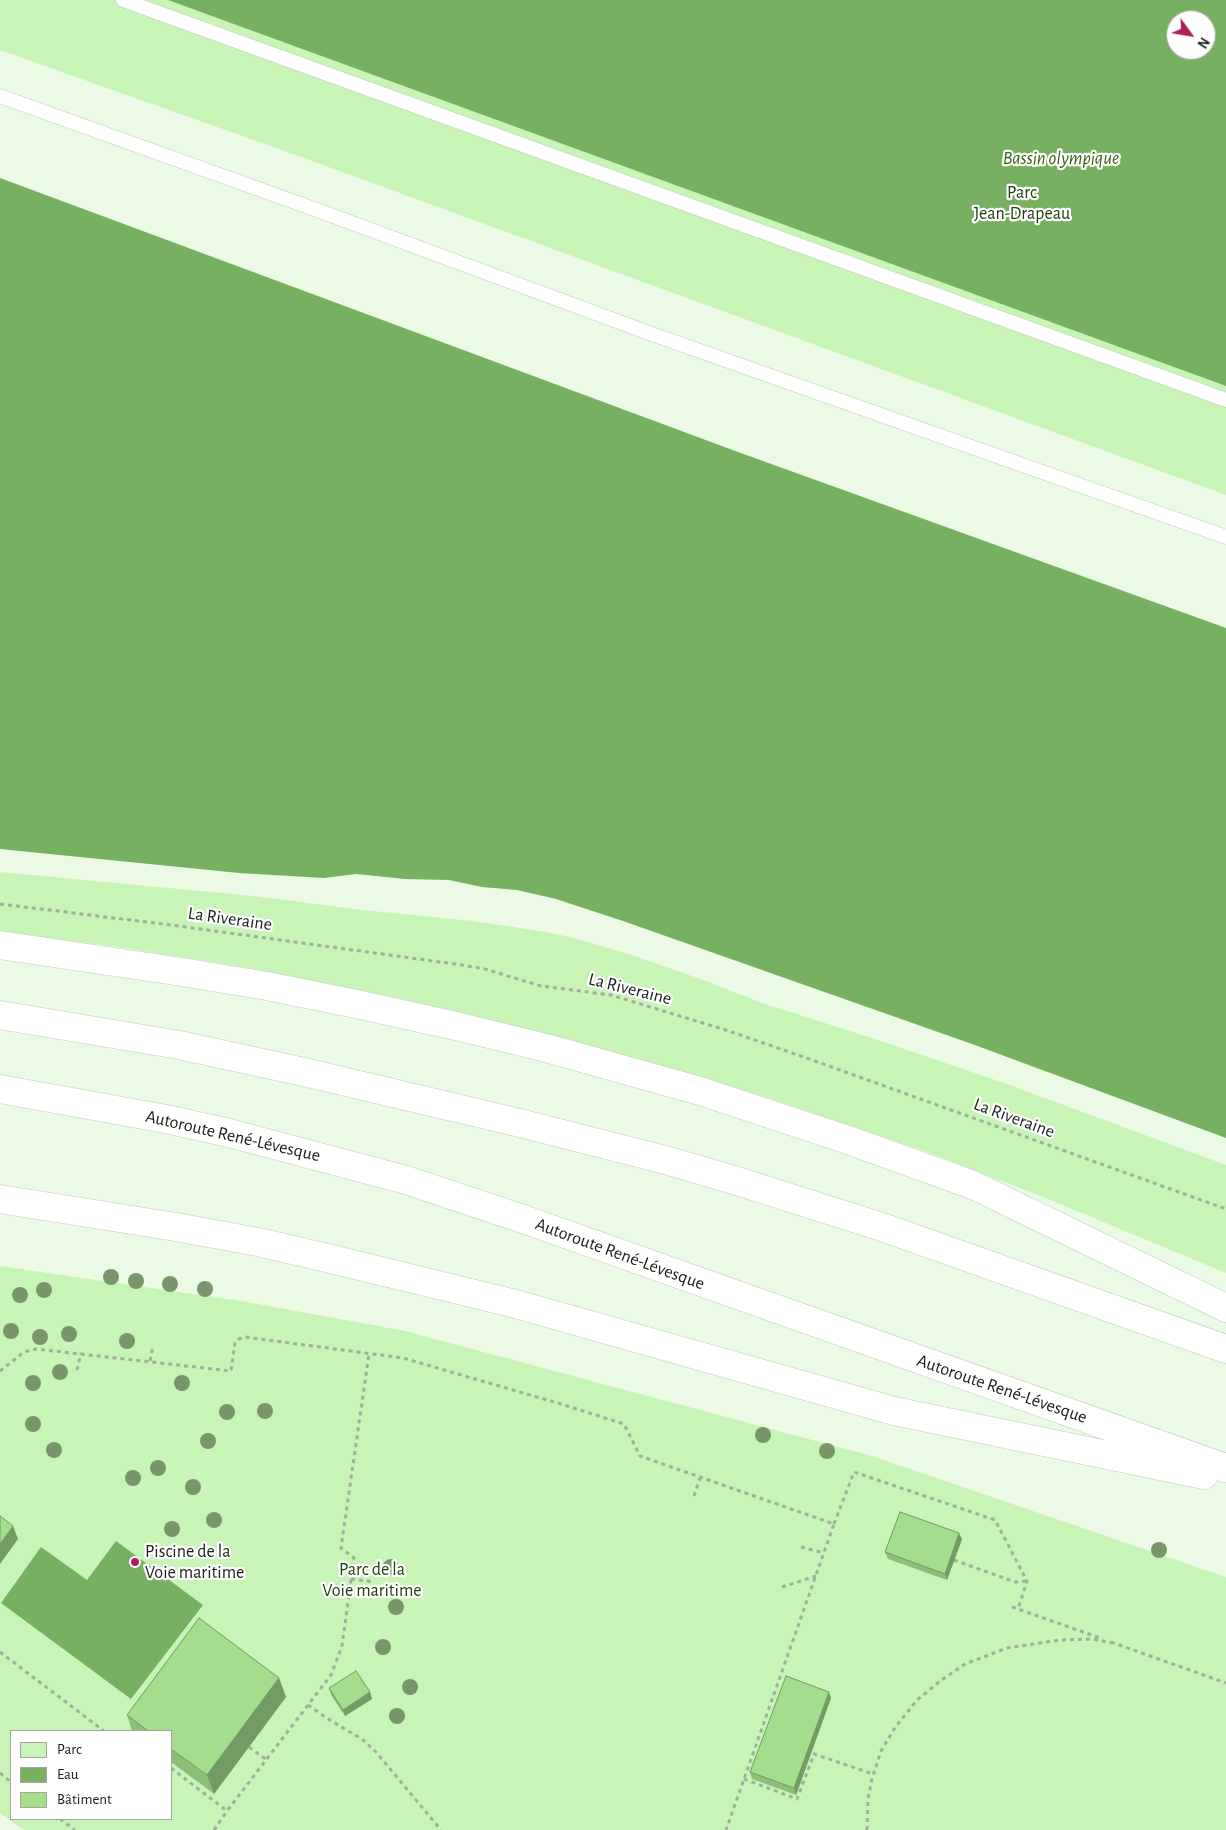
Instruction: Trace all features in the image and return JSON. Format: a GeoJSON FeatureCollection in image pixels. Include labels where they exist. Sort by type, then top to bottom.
{"type":"FeatureCollection","features":[{"type":"Feature","properties":{"kind":"highway"},"geometry":{"type":"LineString","coordinates":[[0,945],[191,973],[347,1002],[546,1048],[700,1091],[848,1140],[973,1185],[1226,1308]]}},
{"type":"Feature","properties":{"kind":"highway"},"geometry":{"type":"LineString","coordinates":[[0,1015],[150,1040],[295,1070],[471,1111],[669,1161],[746,1183],[874,1224],[1226,1349]]}},
{"type":"Feature","properties":{"kind":"highway","name":"Autoroute René-Lévesque"},"geometry":{"type":"LineString","coordinates":[[0,1088],[166,1119],[229,1133],[406,1180],[515,1216],[1226,1468]]}},
{"type":"Feature","properties":{"kind":"highway"},"geometry":{"type":"LineString","coordinates":[[0,1200],[176,1227],[310,1254],[512,1302],[894,1411],[1226,1480]]}},
{"type":"Feature","properties":{"kind":"lane"},"geometry":{"type":"LineString","coordinates":[[124,0],[1226,400]]}},
{"type":"Feature","properties":{"kind":"lane"},"geometry":{"type":"LineString","coordinates":[[0,96],[317,210],[658,336],[1226,537]]}},
{"type":"Feature","properties":{"kind":"path","name":"La Riveraine"},"geometry":{"type":"LineString","coordinates":[[0,904],[171,924],[455,964],[503,974],[541,986],[611,995],[729,1031],[816,1061],[1226,1210]]}},
{"type":"Feature","properties":{"kind":"path"},"geometry":{"type":"LineString","coordinates":[[0,1371],[24,1352],[36,1349],[231,1371],[235,1343],[245,1337],[403,1358],[624,1424],[640,1456],[834,1524]]}},
{"type":"Feature","properties":{"kind":"path"},"geometry":{"type":"LineString","coordinates":[[150,1362],[153,1346]]}},
{"type":"Feature","properties":{"kind":"path"},"geometry":{"type":"LineString","coordinates":[[77,1370],[81,1353]]}},
{"type":"Feature","properties":{"kind":"path"},"geometry":{"type":"LineString","coordinates":[[214,1830],[331,1675],[337,1662],[342,1646],[354,1558],[341,1548],[369,1354]]}},
{"type":"Feature","properties":{"kind":"path"},"geometry":{"type":"LineString","coordinates":[[726,1830],[854,1472],[995,1520],[1028,1581],[1018,1609]]}},
{"type":"Feature","properties":{"kind":"path"},"geometry":{"type":"LineString","coordinates":[[694,1496],[700,1478]]}},
{"type":"Feature","properties":{"kind":"path"},"geometry":{"type":"LineString","coordinates":[[801,1547],[824,1554]]}},
{"type":"Feature","properties":{"kind":"path"},"geometry":{"type":"LineString","coordinates":[[954,1560],[1015,1582],[1028,1581]]}},
{"type":"Feature","properties":{"kind":"path"},"geometry":{"type":"LineString","coordinates":[[782,1587],[816,1576]]}},
{"type":"Feature","properties":{"kind":"path"},"geometry":{"type":"LineString","coordinates":[[351,1580],[374,1582]]}},
{"type":"Feature","properties":{"kind":"path"},"geometry":{"type":"LineString","coordinates":[[1012,1607],[1226,1683]]}},
{"type":"Feature","properties":{"kind":"path"},"geometry":{"type":"LineString","coordinates":[[867,1830],[868,1799],[873,1774],[888,1738],[926,1692],[965,1664],[1007,1648],[1042,1642],[1093,1639],[1112,1642]]}},
{"type":"Feature","properties":{"kind":"path"},"geometry":{"type":"LineString","coordinates":[[0,1652],[103,1730]]}},
{"type":"Feature","properties":{"kind":"path"},"geometry":{"type":"LineString","coordinates":[[308,1705],[362,1739],[376,1752],[441,1830]]}},
{"type":"Feature","properties":{"kind":"path"},"geometry":{"type":"LineString","coordinates":[[249,1747],[267,1760]]}},
{"type":"Feature","properties":{"kind":"path"},"geometry":{"type":"LineString","coordinates":[[744,1779],[797,1799],[813,1753],[873,1774]]}},
{"type":"Feature","properties":{"kind":"path"},"geometry":{"type":"LineString","coordinates":[[172,1769],[227,1811]]}},
{"type":"Feature","properties":{"kind":"path"},"geometry":{"type":"LineString","coordinates":[[0,1773],[10,1781]]}},
{"type":"Feature","properties":{"kind":"path"},"geometry":{"type":"LineString","coordinates":[[61,1820],[75,1830]]}},
{"type":"Feature","properties":{"kind":"green space","name":"Bassin olympique"},"geometry":{"type":"Polygon","coordinates":[[[0,0],[1226,0],[1226,495],[293,154],[0,50],[0,0]]]}},
{"type":"Feature","properties":{"kind":"green space"},"geometry":{"type":"Polygon","coordinates":[[[0,872],[253,896],[473,921],[570,937],[629,954],[762,1003],[1007,1084],[1226,1165],[1226,1273],[1048,1199],[930,1153],[766,1097],[602,1049],[459,1012],[244,967],[112,946],[0,932],[0,872]]]}},
{"type":"Feature","properties":{"kind":"green space","name":"Parc de la Voie maritime"},"geometry":{"type":"Polygon","coordinates":[[[0,1266],[241,1301],[405,1331],[872,1456],[1226,1577],[1226,1830],[24,1830],[0,1813],[0,1266]]]}},
{"type":"Feature","properties":{"kind":"water","name":"Bassin olympique"},"geometry":{"type":"Polygon","coordinates":[[[168,0],[1226,0],[1226,386],[168,0]]]}},
{"type":"Feature","properties":{"kind":"water"},"geometry":{"type":"Polygon","coordinates":[[[0,178],[738,452],[1226,628],[1226,1138],[972,1044],[556,899],[517,890],[482,887],[449,880],[405,879],[356,874],[324,878],[239,873],[0,849],[0,178]]]}},
{"type":"Feature","properties":{"kind":"water"},"geometry":{"type":"Polygon","coordinates":[[[116,1541],[203,1605],[131,1699],[1,1603],[41,1547],[87,1580],[116,1541]]]}},
{"type":"Feature","properties":{"kind":"building"},"geometry":{"type":"Polygon","coordinates":[[[900,1512],[959,1533],[945,1574],[885,1552],[900,1512]]]}},
{"type":"Feature","properties":{"kind":"building"},"geometry":{"type":"Polygon","coordinates":[[[0,1516],[13,1526],[0,1544],[0,1516]]]}},
{"type":"Feature","properties":{"kind":"building"},"geometry":{"type":"Polygon","coordinates":[[[199,1618],[279,1678],[207,1775],[172,1750],[172,1730],[147,1730],[127,1715],[199,1618]]]}},
{"type":"Feature","properties":{"kind":"building"},"geometry":{"type":"Polygon","coordinates":[[[356,1671],[370,1692],[343,1710],[329,1688],[356,1671]]]}},
{"type":"Feature","properties":{"kind":"building"},"geometry":{"type":"Polygon","coordinates":[[[786,1676],[829,1692],[794,1788],[750,1772],[786,1676]]]}},
{"type":"Feature","properties":{"kind":"place","name":"Piscine de la Voie maritime"},"geometry":{"type":"Point","coordinates":[135,1562]}},
{"type":"Feature","properties":{"kind":"park label","name":"Parc Jean-Drapeau"},"geometry":{"type":"Point","coordinates":[1022,203]}}]}
